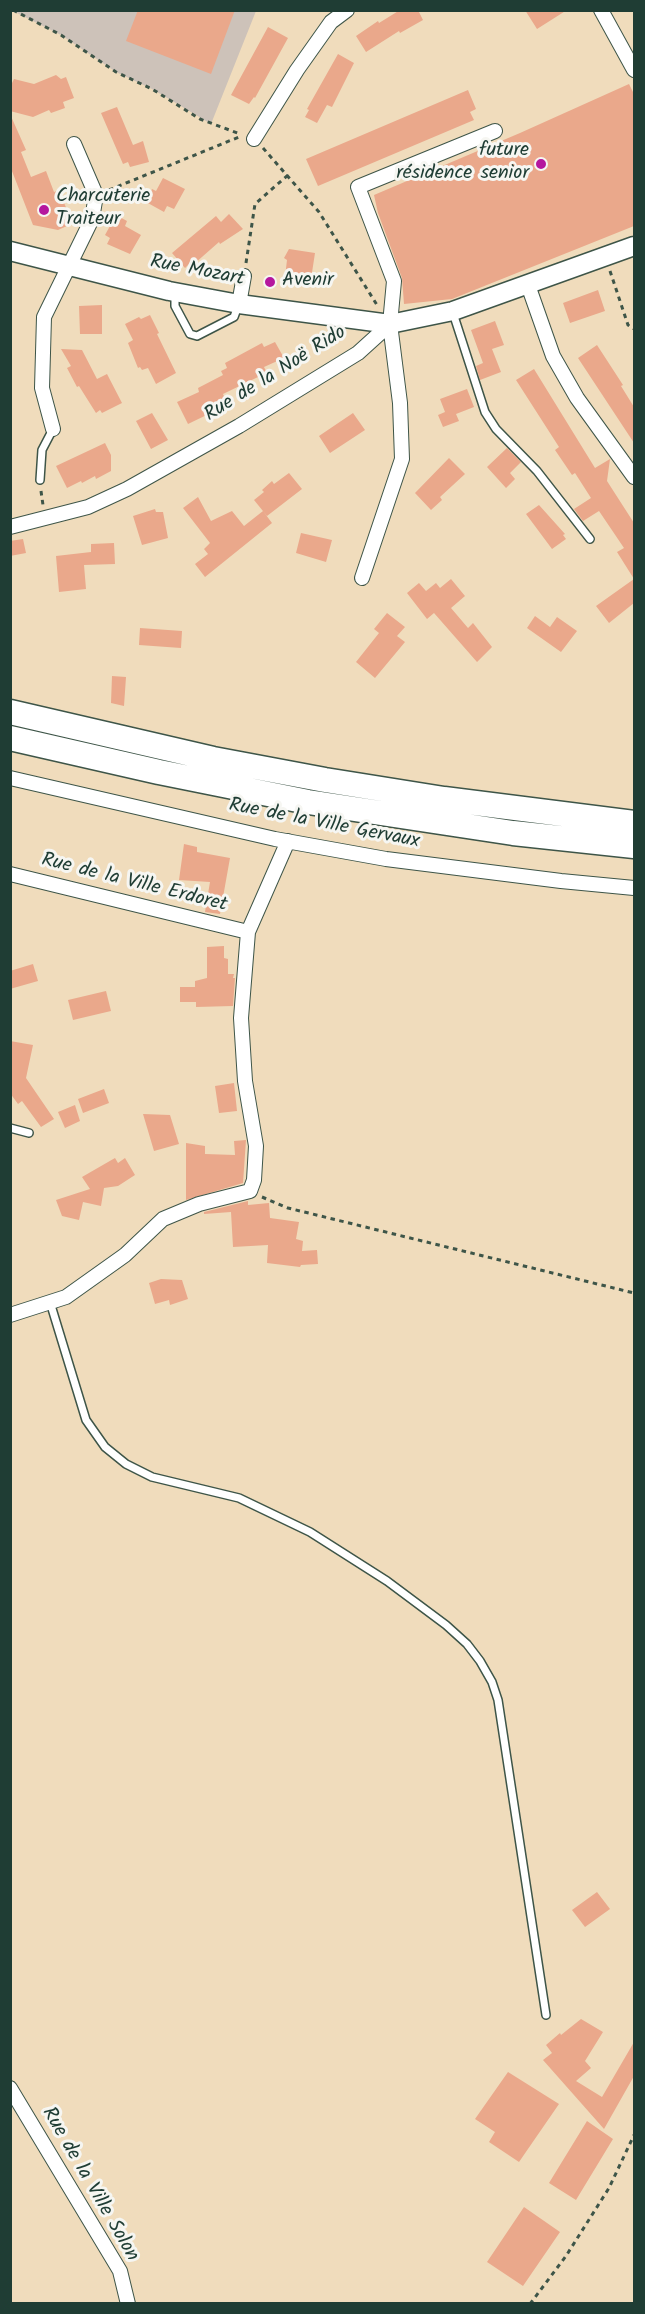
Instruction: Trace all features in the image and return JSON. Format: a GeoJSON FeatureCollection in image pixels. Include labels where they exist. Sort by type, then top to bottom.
{"type":"FeatureCollection","features":[{"type":"Feature","properties":{"kind":"highway"},"geometry":{"type":"LineString","coordinates":[[10,712],[213,759],[325,780],[455,801],[634,823]]}},
{"type":"Feature","properties":{"kind":"highway"},"geometry":{"type":"LineString","coordinates":[[10,738],[169,774],[308,802],[502,831],[634,846]]}},
{"type":"Feature","properties":{"kind":"street"},"geometry":{"type":"LineString","coordinates":[[254,139],[297,69],[331,22],[347,10]]}},
{"type":"Feature","properties":{"kind":"street"},"geometry":{"type":"LineString","coordinates":[[601,10],[634,70]]}},
{"type":"Feature","properties":{"kind":"street"},"geometry":{"type":"LineString","coordinates":[[362,578],[402,459],[400,403],[390,324],[394,281],[358,187],[495,131]]}},
{"type":"Feature","properties":{"kind":"street"},"geometry":{"type":"LineString","coordinates":[[53,429],[42,388],[44,316],[92,219],[96,195],[74,144]]}},
{"type":"Feature","properties":{"kind":"street"},"geometry":{"type":"LineString","coordinates":[[390,324],[453,311],[634,246]]}},
{"type":"Feature","properties":{"kind":"street","name":"Rue Mozart"},"geometry":{"type":"LineString","coordinates":[[10,250],[176,293],[239,304],[390,324]]}},
{"type":"Feature","properties":{"kind":"street"},"geometry":{"type":"LineString","coordinates":[[239,304],[244,276]]}},
{"type":"Feature","properties":{"kind":"street"},"geometry":{"type":"LineString","coordinates":[[528,285],[553,356],[577,398],[634,477]]}},
{"type":"Feature","properties":{"kind":"street","name":"Rue de la Noë Rido"},"geometry":{"type":"LineString","coordinates":[[10,527],[88,507],[127,489],[239,426],[358,353],[390,324]]}},
{"type":"Feature","properties":{"kind":"street","name":"Rue de la Ville Gervaux"},"geometry":{"type":"LineString","coordinates":[[10,778],[288,841],[386,859],[561,882],[634,888]]}},
{"type":"Feature","properties":{"kind":"street","name":"Rue de la Ville Erdoret"},"geometry":{"type":"LineString","coordinates":[[250,1191],[254,1180],[256,1146],[245,1080],[241,1018],[248,932],[288,841]]}},
{"type":"Feature","properties":{"kind":"street","name":"Rue de la Ville Erdoret"},"geometry":{"type":"LineString","coordinates":[[10,874],[248,932]]}},
{"type":"Feature","properties":{"kind":"street"},"geometry":{"type":"LineString","coordinates":[[10,1315],[66,1297],[117,1261],[163,1219],[199,1204],[250,1191]]}},
{"type":"Feature","properties":{"kind":"street","name":"Rue de la Ville Solon"},"geometry":{"type":"LineString","coordinates":[[10,2088],[120,2271],[128,2304]]}},
{"type":"Feature","properties":{"kind":"lane"},"geometry":{"type":"LineString","coordinates":[[176,293],[175,306],[190,334],[197,336],[234,317],[239,304]]}},
{"type":"Feature","properties":{"kind":"lane"},"geometry":{"type":"LineString","coordinates":[[453,311],[485,412],[496,429],[537,471],[590,539]]}},
{"type":"Feature","properties":{"kind":"lane"},"geometry":{"type":"LineString","coordinates":[[39,480],[42,450],[53,429]]}},
{"type":"Feature","properties":{"kind":"lane"},"geometry":{"type":"LineString","coordinates":[[10,1128],[29,1132]]}},
{"type":"Feature","properties":{"kind":"lane"},"geometry":{"type":"LineString","coordinates":[[50,1302],[86,1420],[105,1447],[126,1464],[152,1477],[239,1498],[310,1532],[387,1581],[447,1625],[467,1644],[480,1661],[492,1682],[498,1700],[546,2014]]}},
{"type":"Feature","properties":{"kind":"path"},"geometry":{"type":"LineString","coordinates":[[13,10],[61,35],[116,72],[152,89],[200,119],[243,135],[96,195]]}},
{"type":"Feature","properties":{"kind":"path"},"geometry":{"type":"LineString","coordinates":[[254,139],[319,212],[390,324]]}},
{"type":"Feature","properties":{"kind":"path"},"geometry":{"type":"LineString","coordinates":[[244,276],[255,204],[288,175]]}},
{"type":"Feature","properties":{"kind":"path"},"geometry":{"type":"LineString","coordinates":[[605,256],[628,325],[634,328]]}},
{"type":"Feature","properties":{"kind":"path"},"geometry":{"type":"LineString","coordinates":[[39,480],[46,519]]}},
{"type":"Feature","properties":{"kind":"path"},"geometry":{"type":"LineString","coordinates":[[250,1191],[272,1203],[288,1208],[634,1293]]}},
{"type":"Feature","properties":{"kind":"path"},"geometry":{"type":"LineString","coordinates":[[530,2304],[566,2256],[609,2188],[634,2135]]}},
{"type":"Feature","properties":{"kind":"shaded area"},"geometry":{"type":"Polygon","coordinates":[[[13,11],[256,11],[211,124],[152,89],[116,72],[61,35],[13,11]]]}},
{"type":"Feature","properties":{"kind":"building"},"geometry":{"type":"Polygon","coordinates":[[[138,10],[235,10],[211,74],[126,41],[138,10]]]}},
{"type":"Feature","properties":{"kind":"building"},"geometry":{"type":"Polygon","coordinates":[[[400,10],[418,10],[423,20],[400,33],[399,31],[366,52],[356,36],[400,10]]]}},
{"type":"Feature","properties":{"kind":"building"},"geometry":{"type":"Polygon","coordinates":[[[525,10],[567,10],[537,29],[525,10]]]}},
{"type":"Feature","properties":{"kind":"building"},"geometry":{"type":"Polygon","coordinates":[[[268,27],[288,38],[255,98],[249,104],[231,95],[268,27]]]}},
{"type":"Feature","properties":{"kind":"building"},"geometry":{"type":"Polygon","coordinates":[[[338,54],[354,63],[332,107],[327,105],[317,123],[305,117],[309,110],[307,109],[338,54]]]}},
{"type":"Feature","properties":{"kind":"building"},"geometry":{"type":"Polygon","coordinates":[[[56,75],[61,79],[66,77],[74,98],[63,102],[65,108],[51,113],[49,110],[33,117],[10,111],[10,87],[14,79],[34,84],[56,75]]]}},
{"type":"Feature","properties":{"kind":"building","name":"future résidence senior"},"geometry":{"type":"Polygon","coordinates":[[[629,84],[634,94],[634,226],[452,299],[404,304],[402,278],[378,213],[374,195],[629,84]]]}},
{"type":"Feature","properties":{"kind":"building"},"geometry":{"type":"Polygon","coordinates":[[[468,90],[476,109],[470,112],[474,120],[318,186],[306,159],[468,90]]]}},
{"type":"Feature","properties":{"kind":"building"},"geometry":{"type":"Polygon","coordinates":[[[117,107],[133,145],[143,141],[149,162],[130,167],[128,162],[123,164],[101,113],[117,107]]]}},
{"type":"Feature","properties":{"kind":"building"},"geometry":{"type":"Polygon","coordinates":[[[10,114],[26,150],[21,152],[31,177],[46,171],[54,192],[59,190],[69,215],[64,217],[67,226],[58,230],[33,225],[10,166],[10,114]]]}},
{"type":"Feature","properties":{"kind":"building"},"geometry":{"type":"Polygon","coordinates":[[[163,178],[185,189],[174,209],[167,206],[164,212],[146,202],[152,189],[156,191],[163,178]]]}},
{"type":"Feature","properties":{"kind":"building"},"geometry":{"type":"Polygon","coordinates":[[[229,214],[243,229],[220,244],[219,242],[194,264],[192,261],[185,268],[172,253],[216,216],[221,222],[229,214]]]}},
{"type":"Feature","properties":{"kind":"building"},"geometry":{"type":"Polygon","coordinates":[[[116,215],[127,221],[125,226],[141,235],[130,254],[107,244],[110,238],[105,235],[116,215]]]}},
{"type":"Feature","properties":{"kind":"building"},"geometry":{"type":"Polygon","coordinates":[[[289,249],[315,253],[311,279],[285,277],[287,260],[284,258],[289,249]]]}},
{"type":"Feature","properties":{"kind":"building"},"geometry":{"type":"Polygon","coordinates":[[[598,290],[605,311],[570,323],[563,303],[598,290]]]}},
{"type":"Feature","properties":{"kind":"building"},"geometry":{"type":"Polygon","coordinates":[[[102,305],[102,334],[80,334],[79,306],[102,305]]]}},
{"type":"Feature","properties":{"kind":"building"},"geometry":{"type":"Polygon","coordinates":[[[150,315],[176,373],[156,384],[148,368],[142,370],[138,368],[128,343],[133,340],[125,324],[139,317],[141,319],[150,315]]]}},
{"type":"Feature","properties":{"kind":"building"},"geometry":{"type":"Polygon","coordinates":[[[495,321],[504,345],[492,349],[501,372],[480,380],[476,366],[483,363],[471,330],[495,321]]]}},
{"type":"Feature","properties":{"kind":"building"},"geometry":{"type":"Polygon","coordinates":[[[275,342],[284,358],[264,367],[266,371],[258,377],[223,394],[226,401],[218,406],[219,409],[188,424],[177,402],[199,392],[198,388],[223,375],[221,371],[227,368],[225,363],[262,343],[264,347],[275,342]]]}},
{"type":"Feature","properties":{"kind":"building"},"geometry":{"type":"Polygon","coordinates":[[[597,345],[623,385],[621,386],[634,407],[634,443],[578,358],[597,345]]]}},
{"type":"Feature","properties":{"kind":"building"},"geometry":{"type":"Polygon","coordinates":[[[61,349],[82,350],[97,379],[107,374],[122,403],[102,413],[100,410],[96,413],[79,386],[77,387],[67,368],[71,366],[61,349]]]}},
{"type":"Feature","properties":{"kind":"building"},"geometry":{"type":"Polygon","coordinates":[[[534,369],[595,468],[610,459],[607,481],[634,523],[634,579],[617,552],[624,548],[599,511],[583,521],[574,509],[591,498],[575,473],[572,475],[555,450],[559,447],[516,380],[534,369]]]}},
{"type":"Feature","properties":{"kind":"building"},"geometry":{"type":"Polygon","coordinates":[[[467,389],[474,407],[456,414],[459,421],[443,427],[438,415],[445,412],[440,399],[467,389]]]}},
{"type":"Feature","properties":{"kind":"building"},"geometry":{"type":"Polygon","coordinates":[[[152,413],[168,440],[151,449],[136,421],[152,413]]]}},
{"type":"Feature","properties":{"kind":"building"},"geometry":{"type":"Polygon","coordinates":[[[353,413],[365,430],[330,453],[319,436],[353,413]]]}},
{"type":"Feature","properties":{"kind":"building"},"geometry":{"type":"Polygon","coordinates":[[[105,443],[111,455],[111,471],[96,479],[95,476],[67,488],[56,466],[105,443]]]}},
{"type":"Feature","properties":{"kind":"building"},"geometry":{"type":"Polygon","coordinates":[[[507,448],[521,462],[510,473],[515,479],[506,488],[487,467],[507,448]]]}},
{"type":"Feature","properties":{"kind":"building"},"geometry":{"type":"Polygon","coordinates":[[[449,458],[465,474],[440,497],[442,500],[431,510],[415,493],[449,458]]]}},
{"type":"Feature","properties":{"kind":"building"},"geometry":{"type":"Polygon","coordinates":[[[289,473],[302,489],[267,516],[254,500],[272,481],[274,484],[289,473]]]}},
{"type":"Feature","properties":{"kind":"building"},"geometry":{"type":"Polygon","coordinates":[[[198,497],[211,521],[232,511],[244,526],[263,511],[272,523],[205,577],[195,564],[208,554],[204,549],[210,543],[183,508],[198,497]]]}},
{"type":"Feature","properties":{"kind":"building"},"geometry":{"type":"Polygon","coordinates":[[[539,505],[565,534],[563,535],[566,539],[552,549],[526,514],[539,505]]]}},
{"type":"Feature","properties":{"kind":"building"},"geometry":{"type":"Polygon","coordinates":[[[155,509],[156,512],[163,512],[168,538],[142,545],[133,516],[155,509]]]}},
{"type":"Feature","properties":{"kind":"building"},"geometry":{"type":"Polygon","coordinates":[[[301,533],[332,540],[326,562],[296,553],[301,533]]]}},
{"type":"Feature","properties":{"kind":"building"},"geometry":{"type":"Polygon","coordinates":[[[23,539],[26,553],[10,556],[10,541],[23,539]]]}},
{"type":"Feature","properties":{"kind":"building"},"geometry":{"type":"Polygon","coordinates":[[[114,543],[115,564],[84,565],[86,589],[59,592],[56,556],[91,552],[91,544],[114,543]]]}},
{"type":"Feature","properties":{"kind":"building"},"geometry":{"type":"Polygon","coordinates":[[[451,579],[465,596],[451,608],[468,628],[473,623],[492,647],[477,662],[434,613],[427,619],[407,593],[419,583],[426,591],[436,583],[440,588],[451,579]]]}},
{"type":"Feature","properties":{"kind":"building"},"geometry":{"type":"Polygon","coordinates":[[[634,579],[634,603],[609,623],[596,606],[634,579]]]}},
{"type":"Feature","properties":{"kind":"building"},"geometry":{"type":"Polygon","coordinates":[[[387,613],[405,627],[397,636],[405,642],[375,678],[356,662],[379,633],[374,629],[387,613]]]}},
{"type":"Feature","properties":{"kind":"building"},"geometry":{"type":"Polygon","coordinates":[[[535,616],[550,627],[557,617],[577,631],[561,652],[527,628],[535,616]]]}},
{"type":"Feature","properties":{"kind":"building"},"geometry":{"type":"Polygon","coordinates":[[[140,628],[182,631],[181,648],[139,645],[140,628]]]}},
{"type":"Feature","properties":{"kind":"building"},"geometry":{"type":"Polygon","coordinates":[[[112,676],[126,677],[124,706],[111,703],[112,676]]]}},
{"type":"Feature","properties":{"kind":"building"},"geometry":{"type":"Polygon","coordinates":[[[184,844],[197,847],[197,852],[230,858],[220,914],[205,912],[210,882],[179,880],[184,844]]]}},
{"type":"Feature","properties":{"kind":"building"},"geometry":{"type":"Polygon","coordinates":[[[224,946],[224,958],[228,959],[228,974],[234,974],[233,978],[235,978],[233,1006],[196,1007],[196,1002],[180,1002],[180,987],[195,987],[195,981],[207,978],[207,947],[224,946]]]}},
{"type":"Feature","properties":{"kind":"building"},"geometry":{"type":"Polygon","coordinates":[[[33,964],[38,981],[10,989],[10,971],[33,964]]]}},
{"type":"Feature","properties":{"kind":"building"},"geometry":{"type":"Polygon","coordinates":[[[106,991],[111,1011],[73,1020],[68,1000],[106,991]]]}},
{"type":"Feature","properties":{"kind":"building"},"geometry":{"type":"Polygon","coordinates":[[[10,1041],[33,1045],[26,1078],[54,1119],[41,1127],[22,1101],[18,1104],[10,1093],[10,1041]]]}},
{"type":"Feature","properties":{"kind":"building"},"geometry":{"type":"Polygon","coordinates":[[[234,1083],[237,1111],[219,1113],[215,1086],[234,1083]]]}},
{"type":"Feature","properties":{"kind":"building"},"geometry":{"type":"Polygon","coordinates":[[[104,1089],[109,1103],[83,1113],[78,1099],[104,1089]]]}},
{"type":"Feature","properties":{"kind":"building"},"geometry":{"type":"Polygon","coordinates":[[[75,1105],[80,1121],[65,1128],[58,1112],[75,1105]]]}},
{"type":"Feature","properties":{"kind":"building"},"geometry":{"type":"Polygon","coordinates":[[[143,1114],[170,1115],[179,1144],[154,1151],[143,1114]]]}},
{"type":"Feature","properties":{"kind":"building"},"geometry":{"type":"Polygon","coordinates":[[[246,1140],[243,1183],[186,1200],[186,1143],[205,1146],[205,1154],[235,1155],[234,1141],[246,1140]]]}},
{"type":"Feature","properties":{"kind":"building"},"geometry":{"type":"Polygon","coordinates":[[[115,1158],[118,1163],[125,1158],[135,1175],[118,1186],[104,1188],[101,1206],[83,1202],[79,1220],[62,1216],[56,1200],[90,1189],[82,1177],[115,1158]]]}},
{"type":"Feature","properties":{"kind":"building"},"geometry":{"type":"Polygon","coordinates":[[[248,1201],[248,1205],[269,1203],[270,1218],[299,1222],[296,1239],[303,1241],[302,1251],[317,1250],[318,1264],[301,1265],[300,1267],[267,1263],[268,1245],[233,1247],[231,1212],[204,1214],[204,1212],[248,1201]]]}},
{"type":"Feature","properties":{"kind":"building"},"geometry":{"type":"Polygon","coordinates":[[[161,1279],[182,1280],[188,1299],[170,1305],[169,1300],[155,1304],[149,1283],[161,1279]]]}},
{"type":"Feature","properties":{"kind":"building"},"geometry":{"type":"Polygon","coordinates":[[[597,1892],[610,1909],[585,1927],[572,1910],[597,1892]]]}},
{"type":"Feature","properties":{"kind":"building"},"geometry":{"type":"Polygon","coordinates":[[[581,2019],[603,2032],[585,2061],[591,2068],[576,2081],[602,2097],[634,2042],[634,2076],[604,2129],[543,2060],[552,2053],[546,2045],[581,2019]]]}},
{"type":"Feature","properties":{"kind":"building"},"geometry":{"type":"Polygon","coordinates":[[[508,2072],[559,2104],[519,2162],[489,2142],[495,2132],[475,2119],[508,2072]]]}},
{"type":"Feature","properties":{"kind":"building"},"geometry":{"type":"Polygon","coordinates":[[[587,2121],[613,2139],[576,2200],[549,2183],[587,2121]]]}},
{"type":"Feature","properties":{"kind":"building"},"geometry":{"type":"Polygon","coordinates":[[[524,2207],[560,2232],[523,2286],[487,2262],[524,2207]]]}},
{"type":"Feature","properties":{"kind":"place","name":"future résidence senior"},"geometry":{"type":"Point","coordinates":[541,164]}},
{"type":"Feature","properties":{"kind":"place","name":"Charcuterie Traiteur"},"geometry":{"type":"Point","coordinates":[44,210]}},
{"type":"Feature","properties":{"kind":"place","name":"Avenir"},"geometry":{"type":"Point","coordinates":[270,282]}}]}
